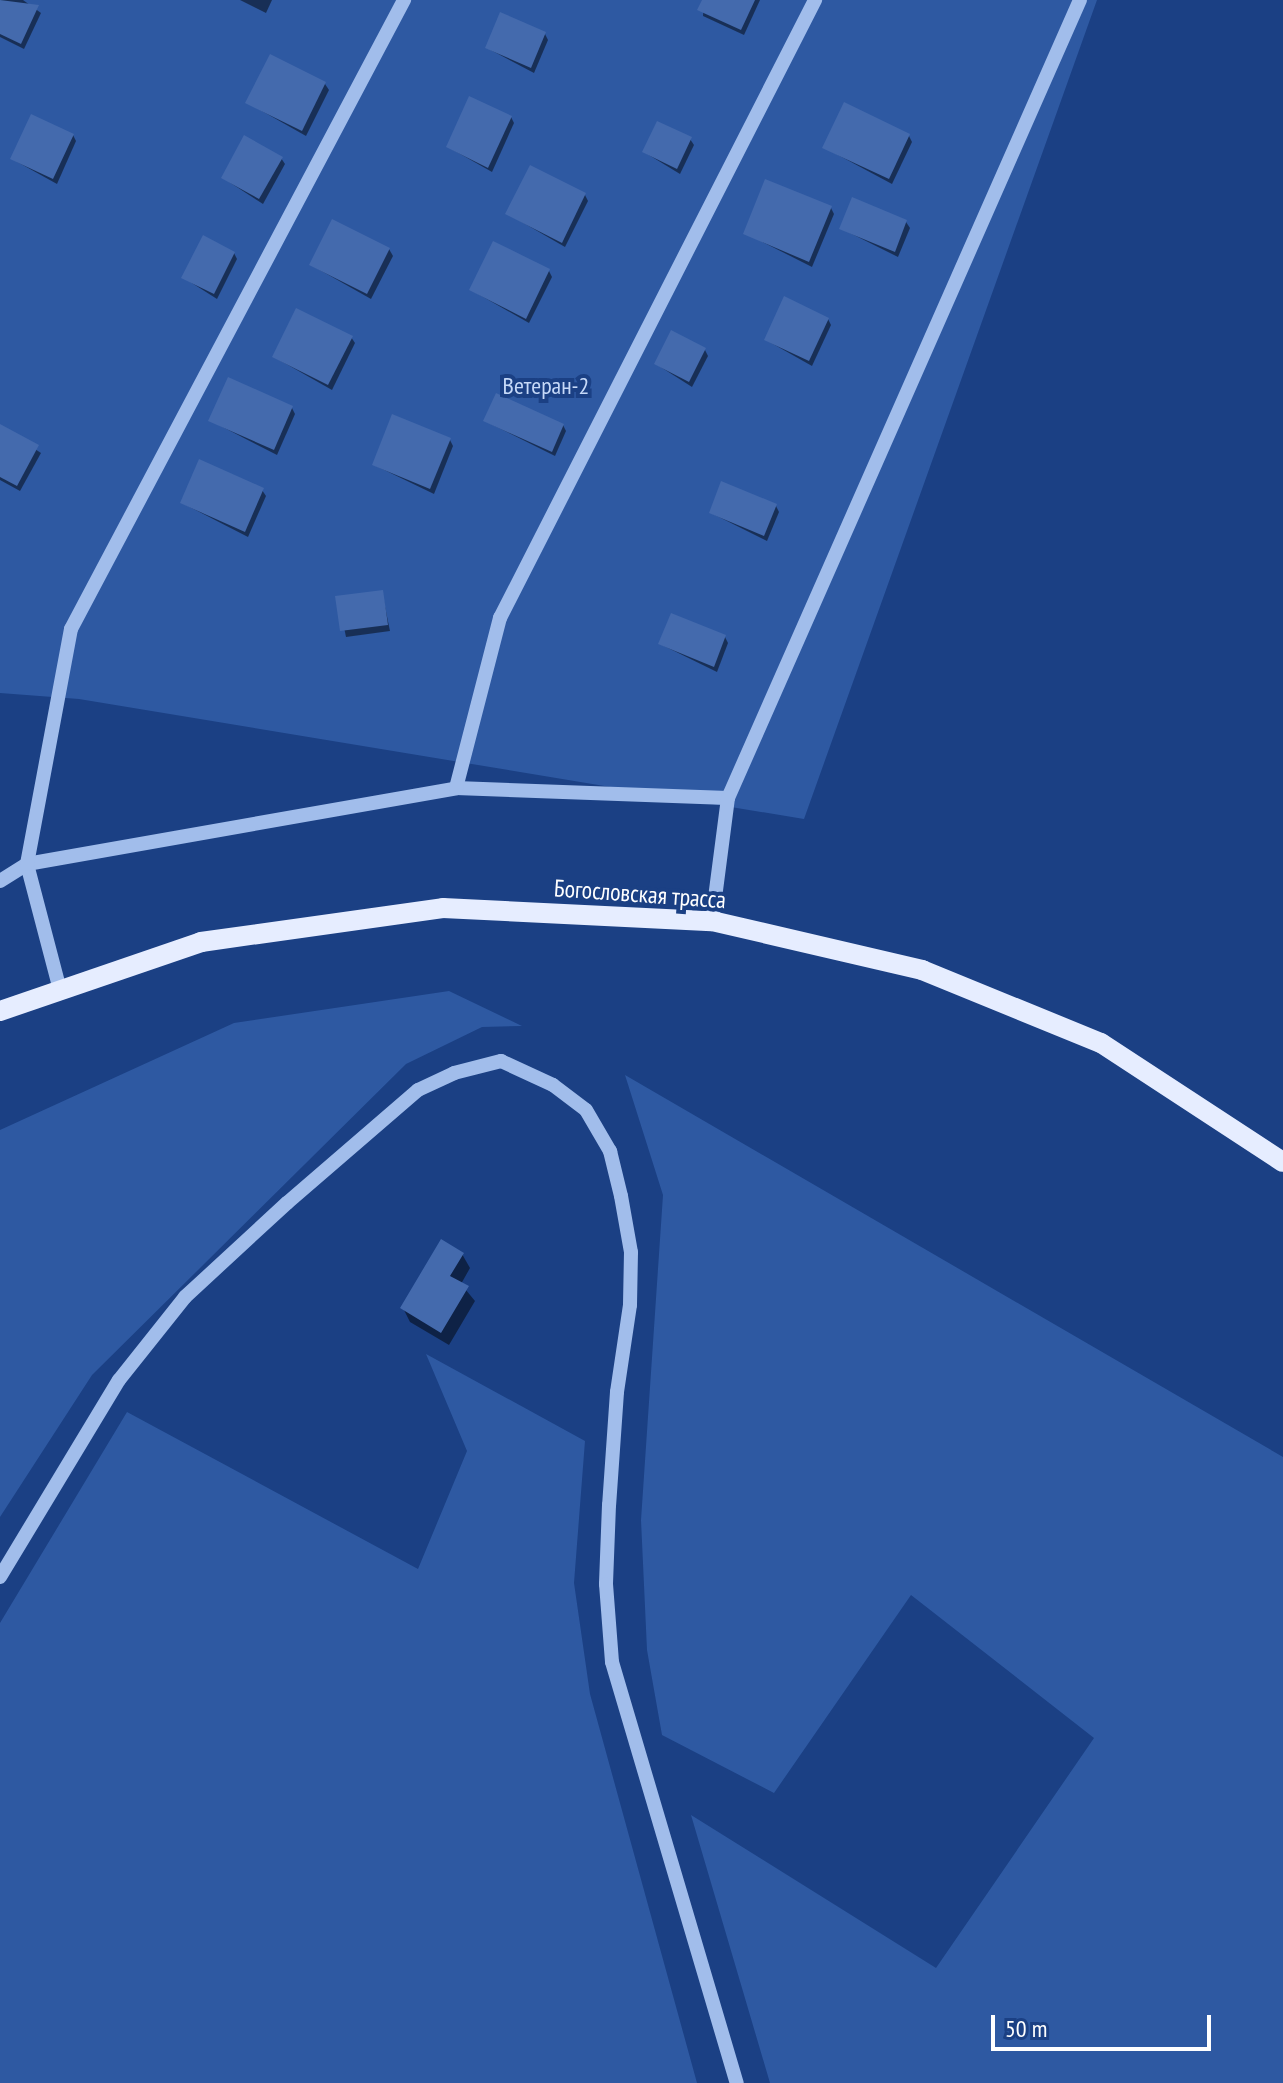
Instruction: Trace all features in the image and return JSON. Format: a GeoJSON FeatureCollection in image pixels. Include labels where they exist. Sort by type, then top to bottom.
{"type":"FeatureCollection","features":[{"type":"Feature","properties":{"kind":"main road","name":"Богословская трасса"},"geometry":{"type":"LineString","coordinates":[[0,1011],[201,942],[443,908],[712,921],[922,970],[1101,1043],[1283,1162]]}},
{"type":"Feature","properties":{"kind":"lane"},"geometry":{"type":"LineString","coordinates":[[60,990],[27,864],[71,629],[404,0]]}},
{"type":"Feature","properties":{"kind":"lane"},"geometry":{"type":"LineString","coordinates":[[456,788],[500,618],[815,0]]}},
{"type":"Feature","properties":{"kind":"lane"},"geometry":{"type":"LineString","coordinates":[[712,921],[728,798],[1080,0]]}},
{"type":"Feature","properties":{"kind":"lane"},"geometry":{"type":"LineString","coordinates":[[0,881],[27,864],[456,788],[728,798]]}},
{"type":"Feature","properties":{"kind":"lane"},"geometry":{"type":"LineString","coordinates":[[0,1577],[119,1380],[185,1297],[299,1193],[418,1090],[454,1073],[501,1061],[553,1085],[586,1110],[610,1151],[621,1196],[631,1252],[630,1305],[617,1392],[609,1505],[606,1584],[612,1662],[737,2083]]}},
{"type":"Feature","properties":{"kind":"green space","name":"Ветеран-2"},"geometry":{"type":"Polygon","coordinates":[[[0,0],[1097,0],[804,819],[79,699],[0,693],[0,0]]]}},
{"type":"Feature","properties":{"kind":"green space"},"geometry":{"type":"Polygon","coordinates":[[[449,991],[522,1026],[482,1027],[406,1064],[92,1375],[0,1517],[0,1130],[234,1023],[449,991]]]}},
{"type":"Feature","properties":{"kind":"green space"},"geometry":{"type":"Polygon","coordinates":[[[625,1075],[1283,1457],[1283,2083],[770,2083],[691,1815],[936,1968],[1094,1738],[911,1595],[774,1793],[662,1735],[647,1650],[641,1520],[663,1195],[625,1075]]]}},
{"type":"Feature","properties":{"kind":"green space"},"geometry":{"type":"Polygon","coordinates":[[[426,1354],[585,1441],[574,1583],[590,1694],[697,2083],[0,2083],[0,1623],[127,1412],[418,1569],[467,1451],[426,1354]]]}},
{"type":"Feature","properties":{"kind":"building"},"geometry":{"type":"Polygon","coordinates":[[[0,0],[39,5],[21,44],[0,34],[0,0]]]}},
{"type":"Feature","properties":{"kind":"building"},"geometry":{"type":"Polygon","coordinates":[[[702,0],[755,0],[741,30],[697,10],[702,0]]]}},
{"type":"Feature","properties":{"kind":"building"},"geometry":{"type":"Polygon","coordinates":[[[500,12],[546,32],[531,68],[485,48],[500,12]]]}},
{"type":"Feature","properties":{"kind":"building"},"geometry":{"type":"Polygon","coordinates":[[[270,54],[326,82],[302,131],[245,103],[270,54]]]}},
{"type":"Feature","properties":{"kind":"building"},"geometry":{"type":"Polygon","coordinates":[[[469,96],[512,116],[488,168],[446,147],[469,96]]]}},
{"type":"Feature","properties":{"kind":"building"},"geometry":{"type":"Polygon","coordinates":[[[844,102],[910,134],[889,179],[822,148],[844,102]]]}},
{"type":"Feature","properties":{"kind":"building"},"geometry":{"type":"Polygon","coordinates":[[[31,114],[74,134],[53,179],[10,159],[31,114]]]}},
{"type":"Feature","properties":{"kind":"building"},"geometry":{"type":"Polygon","coordinates":[[[657,121],[692,137],[677,169],[642,152],[657,121]]]}},
{"type":"Feature","properties":{"kind":"building"},"geometry":{"type":"Polygon","coordinates":[[[244,135],[283,157],[259,199],[221,178],[244,135]]]}},
{"type":"Feature","properties":{"kind":"building"},"geometry":{"type":"Polygon","coordinates":[[[530,165],[586,193],[562,243],[505,214],[530,165]]]}},
{"type":"Feature","properties":{"kind":"building"},"geometry":{"type":"Polygon","coordinates":[[[765,179],[832,206],[809,262],[743,234],[765,179]]]}},
{"type":"Feature","properties":{"kind":"building"},"geometry":{"type":"Polygon","coordinates":[[[852,197],[907,220],[895,252],[839,229],[852,197]]]}},
{"type":"Feature","properties":{"kind":"building"},"geometry":{"type":"Polygon","coordinates":[[[332,219],[390,248],[367,294],[309,265],[332,219]]]}},
{"type":"Feature","properties":{"kind":"building"},"geometry":{"type":"Polygon","coordinates":[[[203,235],[235,252],[214,294],[181,278],[203,235]]]}},
{"type":"Feature","properties":{"kind":"building"},"geometry":{"type":"Polygon","coordinates":[[[493,241],[550,269],[526,319],[469,290],[493,241]]]}},
{"type":"Feature","properties":{"kind":"building"},"geometry":{"type":"Polygon","coordinates":[[[784,296],[829,318],[809,361],[764,340],[784,296]]]}},
{"type":"Feature","properties":{"kind":"building"},"geometry":{"type":"Polygon","coordinates":[[[296,308],[353,336],[328,385],[272,357],[296,308]]]}},
{"type":"Feature","properties":{"kind":"building"},"geometry":{"type":"Polygon","coordinates":[[[671,330],[706,348],[689,382],[654,364],[671,330]]]}},
{"type":"Feature","properties":{"kind":"building"},"geometry":{"type":"Polygon","coordinates":[[[228,377],[293,406],[274,450],[208,421],[228,377]]]}},
{"type":"Feature","properties":{"kind":"building"},"geometry":{"type":"Polygon","coordinates":[[[496,393],[564,424],[552,452],[483,421],[496,393]]]}},
{"type":"Feature","properties":{"kind":"building"},"geometry":{"type":"Polygon","coordinates":[[[392,414],[451,438],[430,489],[372,465],[392,414]]]}},
{"type":"Feature","properties":{"kind":"building"},"geometry":{"type":"Polygon","coordinates":[[[0,424],[39,445],[17,486],[0,477],[0,424]]]}},
{"type":"Feature","properties":{"kind":"building"},"geometry":{"type":"Polygon","coordinates":[[[199,459],[264,488],[245,532],[180,503],[199,459]]]}},
{"type":"Feature","properties":{"kind":"building"},"geometry":{"type":"Polygon","coordinates":[[[721,481],[777,504],[764,536],[709,513],[721,481]]]}},
{"type":"Feature","properties":{"kind":"building"},"geometry":{"type":"Polygon","coordinates":[[[383,590],[388,625],[340,631],[335,596],[383,590]]]}},
{"type":"Feature","properties":{"kind":"building"},"geometry":{"type":"Polygon","coordinates":[[[671,613],[726,635],[714,667],[658,644],[671,613]]]}},
{"type":"Feature","properties":{"kind":"building"},"geometry":{"type":"Polygon","coordinates":[[[441,1239],[464,1253],[450,1276],[469,1286],[441,1333],[400,1308],[441,1239]]]}}]}
